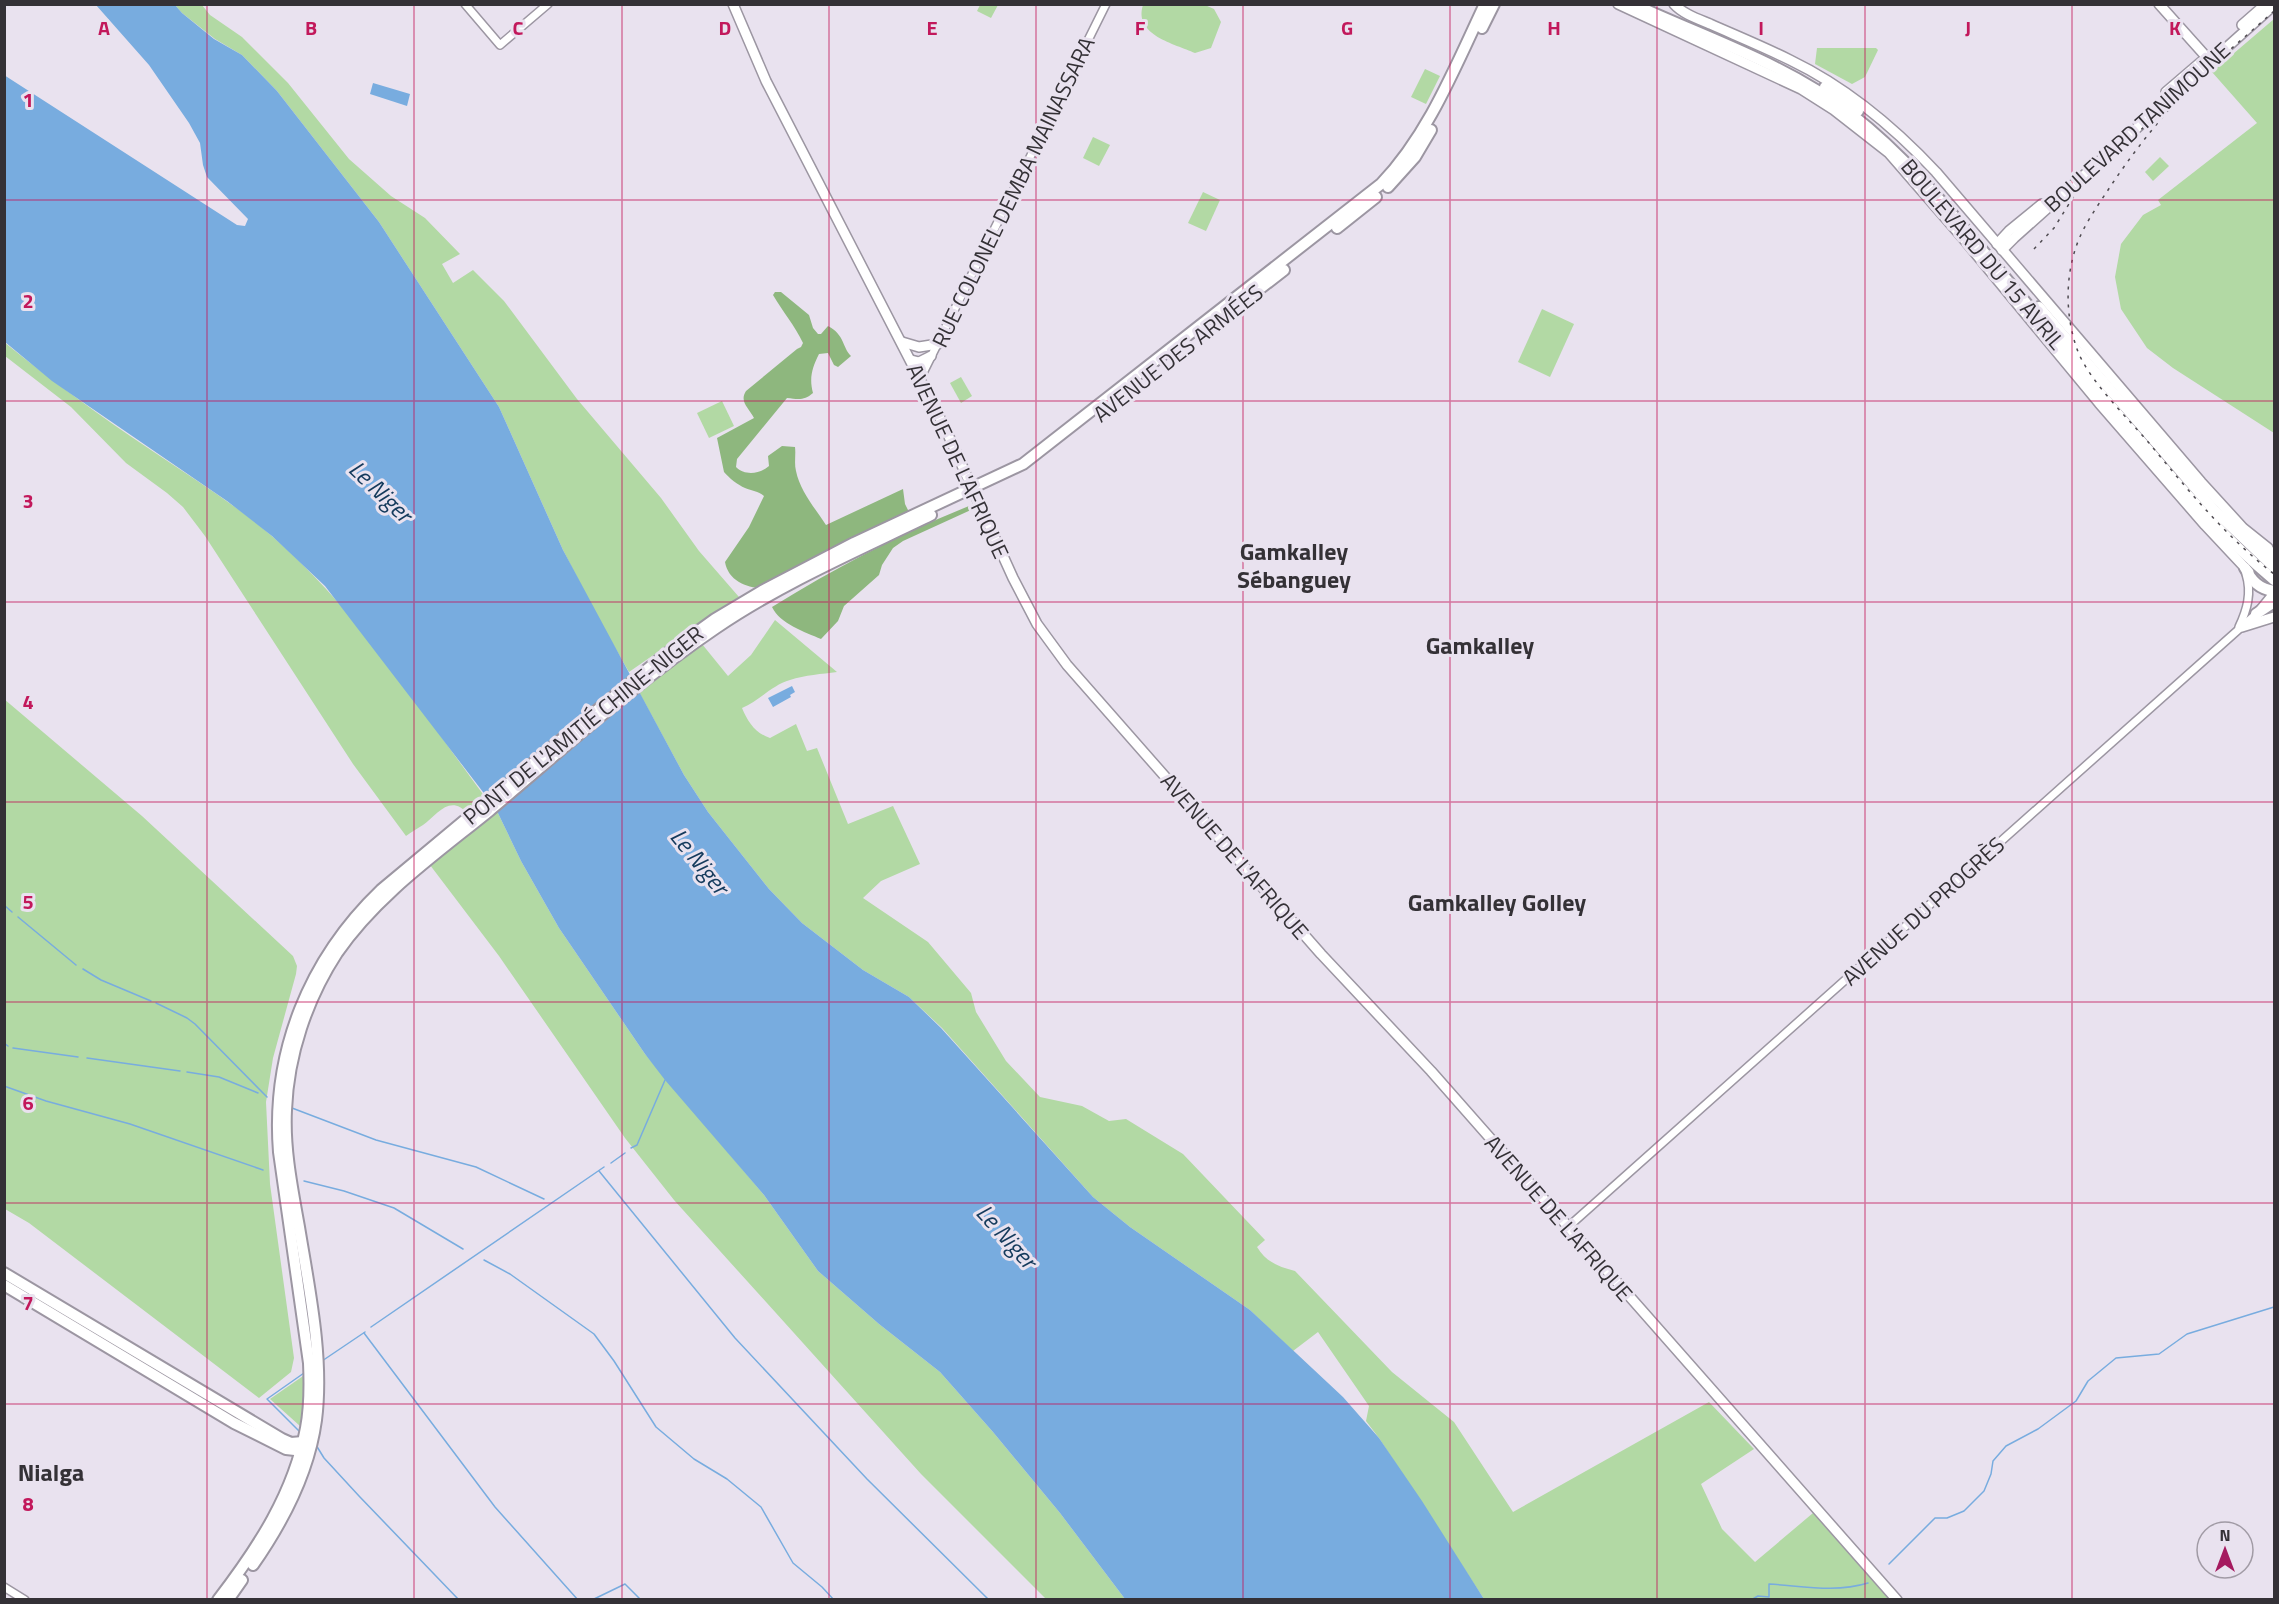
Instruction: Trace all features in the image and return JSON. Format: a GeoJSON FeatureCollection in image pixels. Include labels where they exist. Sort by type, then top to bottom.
{"type":"FeatureCollection","features":[{"type":"Feature","properties":{"kind":"highway","name":"AVENUE DES ARMÉES"},"geometry":{"type":"LineString","coordinates":[[974,491],[1043,451],[1381,184],[1397,167],[1422,133],[1485,4]]}},
{"type":"Feature","properties":{"kind":"highway","name":"AVENUE DES ARMÉES"},"geometry":{"type":"LineString","coordinates":[[765,594],[854,543],[1026,469],[1360,211],[1394,181],[1416,157],[1494,4]]}},
{"type":"Feature","properties":{"kind":"highway","name":"BOULEVARD DU 15 AVRIL"},"geometry":{"type":"LineString","coordinates":[[1633,4],[1804,82],[1849,112],[1892,148],[1979,245],[2068,356],[2193,502],[2274,586]]}},
{"type":"Feature","properties":{"kind":"highway","name":"BOULEVARD DU 15 AVRIL"},"geometry":{"type":"LineString","coordinates":[[1648,4],[1811,78],[1856,108],[1904,149],[2202,497],[2242,539],[2274,567]]}},
{"type":"Feature","properties":{"kind":"highway"},"geometry":{"type":"LineString","coordinates":[[2263,546],[2274,553]]}},
{"type":"Feature","properties":{"kind":"highway"},"geometry":{"type":"LineString","coordinates":[[2245,567],[2257,585],[2266,590],[2274,586]]}},
{"type":"Feature","properties":{"kind":"highway","name":"PONT DE L'AMITIÉ CHINE-NIGER"},"geometry":{"type":"LineString","coordinates":[[306,1442],[309,1363],[288,1184],[277,1131],[282,1103],[286,1051],[295,1018],[350,923],[381,890],[411,870],[665,655],[715,619],[765,594]]}},
{"type":"Feature","properties":{"kind":"highway"},"geometry":{"type":"LineString","coordinates":[[2256,614],[2274,602]]}},
{"type":"Feature","properties":{"kind":"highway"},"geometry":{"type":"LineString","coordinates":[[4,1273],[170,1379],[234,1423],[286,1449],[292,1457],[294,1469]]}},
{"type":"Feature","properties":{"kind":"highway"},"geometry":{"type":"LineString","coordinates":[[4,1285],[146,1364]]}},
{"type":"Feature","properties":{"kind":"highway"},"geometry":{"type":"LineString","coordinates":[[170,1379],[282,1439],[293,1443],[306,1442]]}},
{"type":"Feature","properties":{"kind":"highway"},"geometry":{"type":"LineString","coordinates":[[286,1449],[306,1442]]}},
{"type":"Feature","properties":{"kind":"highway"},"geometry":{"type":"LineString","coordinates":[[218,1599],[266,1533],[280,1506],[306,1442]]}},
{"type":"Feature","properties":{"kind":"highway"},"geometry":{"type":"LineString","coordinates":[[228,1599],[266,1547],[286,1511],[299,1483],[306,1442]]}},
{"type":"Feature","properties":{"kind":"main road","name":"AVENUE DE L'AFRIQUE"},"geometry":{"type":"LineString","coordinates":[[733,4],[766,81],[902,342],[1037,624],[1067,665],[1321,954],[1431,1071],[1897,1599]]}},
{"type":"Feature","properties":{"kind":"main road","name":"BOULEVARD DU 15 AVRIL"},"geometry":{"type":"LineString","coordinates":[[1618,4],[1801,88],[1834,110],[1889,153],[1962,237],[2099,403],[2205,525],[2245,567]]}},
{"type":"Feature","properties":{"kind":"main road","name":"BOULEVARD DU 15 AVRIL"},"geometry":{"type":"LineString","coordinates":[[1674,4],[1678,9],[1811,70],[1855,99],[1914,148],[2201,482],[2263,546]]}},
{"type":"Feature","properties":{"kind":"main road"},"geometry":{"type":"LineString","coordinates":[[2159,4],[2208,59]]}},
{"type":"Feature","properties":{"kind":"main road","name":"BOULEVARD TANIMOUNE"},"geometry":{"type":"LineString","coordinates":[[2000,247],[2015,231],[2208,59],[2265,4]]}},
{"type":"Feature","properties":{"kind":"main road","name":"BOULEVARD TANIMOUNE"},"geometry":{"type":"LineString","coordinates":[[2208,59],[2274,5]]}},
{"type":"Feature","properties":{"kind":"main road"},"geometry":{"type":"LineString","coordinates":[[1986,231],[2001,234],[2015,231],[2012,263]]}},
{"type":"Feature","properties":{"kind":"main road"},"geometry":{"type":"LineString","coordinates":[[902,342],[919,347],[938,344]]}},
{"type":"Feature","properties":{"kind":"main road"},"geometry":{"type":"LineString","coordinates":[[910,360],[919,362],[932,356]]}},
{"type":"Feature","properties":{"kind":"main road"},"geometry":{"type":"LineString","coordinates":[[2239,629],[2274,617]]}},
{"type":"Feature","properties":{"kind":"street"},"geometry":{"type":"LineString","coordinates":[[465,4],[500,45],[548,4]]}},
{"type":"Feature","properties":{"kind":"street","name":"RUE COLONEL DEMBA MAINASSARA"},"geometry":{"type":"LineString","coordinates":[[920,379],[1106,4]]}},
{"type":"Feature","properties":{"kind":"street"},"geometry":{"type":"LineString","coordinates":[[2239,629],[2249,596],[2245,567]]}},
{"type":"Feature","properties":{"kind":"street","name":"AVENUE DU PROGRÈS"},"geometry":{"type":"LineString","coordinates":[[1568,1227],[2256,614],[2274,586]]}},
{"type":"Feature","properties":{"kind":"street"},"geometry":{"type":"LineString","coordinates":[[4,1587],[25,1599]]}},
{"type":"Feature","properties":{"kind":"green space"},"geometry":{"type":"Polygon","coordinates":[[[980,4],[998,5],[991,18],[977,11],[980,4]]]}},
{"type":"Feature","properties":{"kind":"green space"},"geometry":{"type":"Polygon","coordinates":[[[175,5],[202,5],[210,15],[242,37],[288,83],[349,159],[391,196],[425,218],[460,254],[442,264],[453,283],[473,270],[504,301],[577,399],[661,498],[699,551],[739,597],[629,672],[563,550],[499,407],[379,222],[277,91],[242,55],[215,39],[175,5]]]}},
{"type":"Feature","properties":{"kind":"green space"},"geometry":{"type":"Polygon","coordinates":[[[1143,5],[1205,5],[1214,9],[1221,22],[1211,48],[1195,53],[1158,37],[1144,24],[1143,5]]]}},
{"type":"Feature","properties":{"kind":"green space"},"geometry":{"type":"Polygon","coordinates":[[[2274,19],[2274,433],[2173,368],[2147,348],[2121,309],[2115,277],[2121,244],[2143,215],[2161,205],[2158,200],[2257,123],[2212,72],[2274,19]]]}},
{"type":"Feature","properties":{"kind":"green space"},"geometry":{"type":"Polygon","coordinates":[[[1817,48],[1876,48],[1878,50],[1865,77],[1852,84],[1815,64],[1817,48]]]}},
{"type":"Feature","properties":{"kind":"green space"},"geometry":{"type":"Polygon","coordinates":[[[1425,69],[1440,76],[1426,104],[1411,97],[1425,69]]]}},
{"type":"Feature","properties":{"kind":"green space"},"geometry":{"type":"Polygon","coordinates":[[[1093,137],[1110,145],[1099,166],[1083,158],[1093,137]]]}},
{"type":"Feature","properties":{"kind":"green space"},"geometry":{"type":"Polygon","coordinates":[[[2160,157],[2169,166],[2153,181],[2145,172],[2160,157]]]}},
{"type":"Feature","properties":{"kind":"green space"},"geometry":{"type":"Polygon","coordinates":[[[1203,192],[1220,200],[1206,231],[1188,223],[1203,192]]]}},
{"type":"Feature","properties":{"kind":"green space"},"geometry":{"type":"Polygon","coordinates":[[[775,292],[781,292],[809,315],[813,328],[818,334],[821,334],[828,326],[838,333],[851,356],[838,367],[834,365],[828,353],[819,354],[812,373],[813,393],[804,398],[787,398],[737,459],[736,467],[748,473],[761,471],[769,466],[768,456],[782,446],[795,447],[795,468],[798,478],[808,499],[826,525],[903,489],[905,504],[909,512],[762,588],[739,582],[730,574],[725,562],[749,527],[764,496],[739,485],[724,472],[717,438],[754,418],[744,402],[746,391],[803,343],[773,295],[775,292]]]}},
{"type":"Feature","properties":{"kind":"green space"},"geometry":{"type":"Polygon","coordinates":[[[1542,309],[1574,324],[1550,377],[1518,362],[1542,309]]]}},
{"type":"Feature","properties":{"kind":"green space"},"geometry":{"type":"Polygon","coordinates":[[[4,342],[94,411],[244,513],[304,565],[386,661],[485,797],[468,814],[455,805],[444,808],[406,836],[353,764],[205,536],[183,507],[126,463],[71,407],[5,356],[4,342]]]}},
{"type":"Feature","properties":{"kind":"green space"},"geometry":{"type":"Polygon","coordinates":[[[961,377],[972,396],[961,403],[950,383],[961,377]]]}},
{"type":"Feature","properties":{"kind":"green space"},"geometry":{"type":"Polygon","coordinates":[[[722,401],[734,426],[709,438],[697,413],[722,401]]]}},
{"type":"Feature","properties":{"kind":"green space"},"geometry":{"type":"Polygon","coordinates":[[[969,506],[973,509],[903,541],[893,548],[882,565],[879,575],[844,606],[838,621],[821,639],[787,623],[772,607],[868,552],[969,506]]]}},
{"type":"Feature","properties":{"kind":"green space"},"geometry":{"type":"Polygon","coordinates":[[[775,620],[837,672],[783,682],[742,708],[747,718],[756,730],[770,738],[796,724],[807,751],[817,748],[848,824],[893,806],[920,864],[881,881],[863,898],[928,942],[971,993],[976,1012],[1006,1061],[1040,1097],[1082,1106],[1109,1121],[1126,1119],[1183,1154],[1265,1240],[1257,1247],[1264,1257],[1278,1266],[1295,1271],[1392,1372],[1454,1422],[1513,1512],[1709,1402],[1754,1449],[1701,1484],[1722,1529],[1755,1562],[1813,1513],[1889,1599],[1484,1599],[1366,1421],[1369,1406],[1318,1332],[1293,1351],[1250,1310],[1130,1227],[1093,1197],[942,1028],[909,997],[863,970],[802,923],[769,889],[708,812],[684,775],[639,692],[702,644],[728,676],[751,655],[775,620]]]}},
{"type":"Feature","properties":{"kind":"green space"},"geometry":{"type":"Polygon","coordinates":[[[4,699],[142,816],[293,956],[297,966],[273,1058],[266,1102],[270,1184],[294,1358],[291,1372],[259,1398],[29,1223],[5,1209],[4,699]]]}},
{"type":"Feature","properties":{"kind":"green space"},"geometry":{"type":"Polygon","coordinates":[[[496,809],[521,861],[559,928],[645,1054],[764,1195],[818,1271],[879,1324],[940,1372],[1060,1513],[1125,1599],[1046,1599],[921,1474],[674,1200],[625,1138],[499,956],[430,865],[496,809]]]}},
{"type":"Feature","properties":{"kind":"green space"},"geometry":{"type":"Polygon","coordinates":[[[306,1374],[300,1426],[270,1399],[306,1374]]]}},
{"type":"Feature","properties":{"kind":"water","name":"Le Niger"},"geometry":{"type":"Polygon","coordinates":[[[96,5],[175,5],[214,39],[242,55],[277,91],[379,222],[499,407],[563,550],[684,775],[708,812],[769,889],[802,923],[863,970],[909,997],[941,1028],[1093,1197],[1130,1227],[1250,1310],[1343,1397],[1379,1438],[1484,1599],[1125,1599],[1060,1513],[940,1372],[879,1324],[818,1271],[764,1195],[665,1080],[559,928],[521,861],[496,809],[325,586],[272,536],[227,501],[52,381],[5,342],[4,75],[237,225],[245,226],[248,219],[207,177],[200,143],[189,123],[149,65],[96,5]]]}},
{"type":"Feature","properties":{"kind":"water"},"geometry":{"type":"Polygon","coordinates":[[[373,83],[410,94],[407,106],[370,94],[373,83]]]}},
{"type":"Feature","properties":{"kind":"water"},"geometry":{"type":"Polygon","coordinates":[[[792,686],[795,692],[790,695],[791,697],[773,707],[768,698],[792,686]]]}},
{"type":"Feature","properties":{"kind":"waterway"},"geometry":{"type":"LineString","coordinates":[[4,905],[12,912]]}},
{"type":"Feature","properties":{"kind":"waterway"},"geometry":{"type":"LineString","coordinates":[[18,917],[76,965]]}},
{"type":"Feature","properties":{"kind":"waterway"},"geometry":{"type":"LineString","coordinates":[[83,969],[101,980],[151,1001]]}},
{"type":"Feature","properties":{"kind":"waterway"},"geometry":{"type":"LineString","coordinates":[[156,1003],[195,1024],[267,1097]]}},
{"type":"Feature","properties":{"kind":"waterway"},"geometry":{"type":"LineString","coordinates":[[4,1043],[8,1046]]}},
{"type":"Feature","properties":{"kind":"waterway"},"geometry":{"type":"LineString","coordinates":[[13,1048],[78,1057]]}},
{"type":"Feature","properties":{"kind":"waterway"},"geometry":{"type":"LineString","coordinates":[[87,1058],[180,1071]]}},
{"type":"Feature","properties":{"kind":"waterway"},"geometry":{"type":"LineString","coordinates":[[187,1072],[219,1077],[258,1093]]}},
{"type":"Feature","properties":{"kind":"waterway"},"geometry":{"type":"LineString","coordinates":[[631,1148],[637,1145],[665,1080]]}},
{"type":"Feature","properties":{"kind":"waterway"},"geometry":{"type":"LineString","coordinates":[[4,1086],[46,1101],[130,1124],[263,1170]]}},
{"type":"Feature","properties":{"kind":"waterway"},"geometry":{"type":"LineString","coordinates":[[292,1108],[376,1140],[476,1167],[544,1199]]}},
{"type":"Feature","properties":{"kind":"waterway"},"geometry":{"type":"LineString","coordinates":[[611,1163],[625,1153]]}},
{"type":"Feature","properties":{"kind":"waterway"},"geometry":{"type":"LineString","coordinates":[[371,1327],[604,1167]]}},
{"type":"Feature","properties":{"kind":"waterway"},"geometry":{"type":"LineString","coordinates":[[599,1171],[735,1338],[867,1479],[989,1600]]}},
{"type":"Feature","properties":{"kind":"waterway"},"geometry":{"type":"LineString","coordinates":[[304,1181],[344,1191],[394,1208],[463,1249]]}},
{"type":"Feature","properties":{"kind":"waterway"},"geometry":{"type":"LineString","coordinates":[[484,1260],[510,1274],[594,1334],[656,1427],[694,1459],[727,1479],[761,1507],[793,1563],[834,1600]]}},
{"type":"Feature","properties":{"kind":"waterway"},"geometry":{"type":"LineString","coordinates":[[1889,1564],[1935,1518],[1947,1518],[1964,1511],[1984,1491],[1991,1474],[1993,1461],[2006,1446],[2038,1429],[2076,1401],[2088,1381],[2116,1358],[2159,1354],[2187,1334],[2274,1307]]}},
{"type":"Feature","properties":{"kind":"waterway"},"geometry":{"type":"LineString","coordinates":[[322,1361],[365,1332]]}},
{"type":"Feature","properties":{"kind":"waterway"},"geometry":{"type":"LineString","coordinates":[[364,1333],[495,1507],[578,1600]]}},
{"type":"Feature","properties":{"kind":"waterway"},"geometry":{"type":"LineString","coordinates":[[300,1432],[267,1399],[304,1373]]}},
{"type":"Feature","properties":{"kind":"waterway"},"geometry":{"type":"LineString","coordinates":[[316,1445],[324,1458],[359,1496],[459,1600]]}},
{"type":"Feature","properties":{"kind":"waterway"},"geometry":{"type":"LineString","coordinates":[[1751,1600],[1758,1596],[1769,1597],[1769,1584],[1843,1588],[1868,1583]]}},
{"type":"Feature","properties":{"kind":"waterway"},"geometry":{"type":"LineString","coordinates":[[592,1600],[625,1584],[641,1600]]}},
{"type":"Feature","properties":{"kind":"railway"},"geometry":{"type":"LineString","coordinates":[[2274,11],[2188,89],[2142,142],[2090,217],[2078,242],[2068,287],[2073,337],[2082,361],[2099,386],[2208,512],[2256,560],[2274,574]]}},
{"type":"Feature","properties":{"kind":"railway"},"geometry":{"type":"LineString","coordinates":[[2034,249],[2054,228],[2082,183],[2155,117]]}},
{"type":"Feature","properties":{"kind":"district","name":"Gamkalley Sébanguey"},"geometry":{"type":"Point","coordinates":[1294,565]}},
{"type":"Feature","properties":{"kind":"district","name":"Gamkalley"},"geometry":{"type":"Point","coordinates":[1480,645]}},
{"type":"Feature","properties":{"kind":"district","name":"Gamkalley Golley"},"geometry":{"type":"Point","coordinates":[1497,902]}},
{"type":"Feature","properties":{"kind":"district","name":"Nialga"},"geometry":{"type":"Point","coordinates":[51,1472]}}]}
